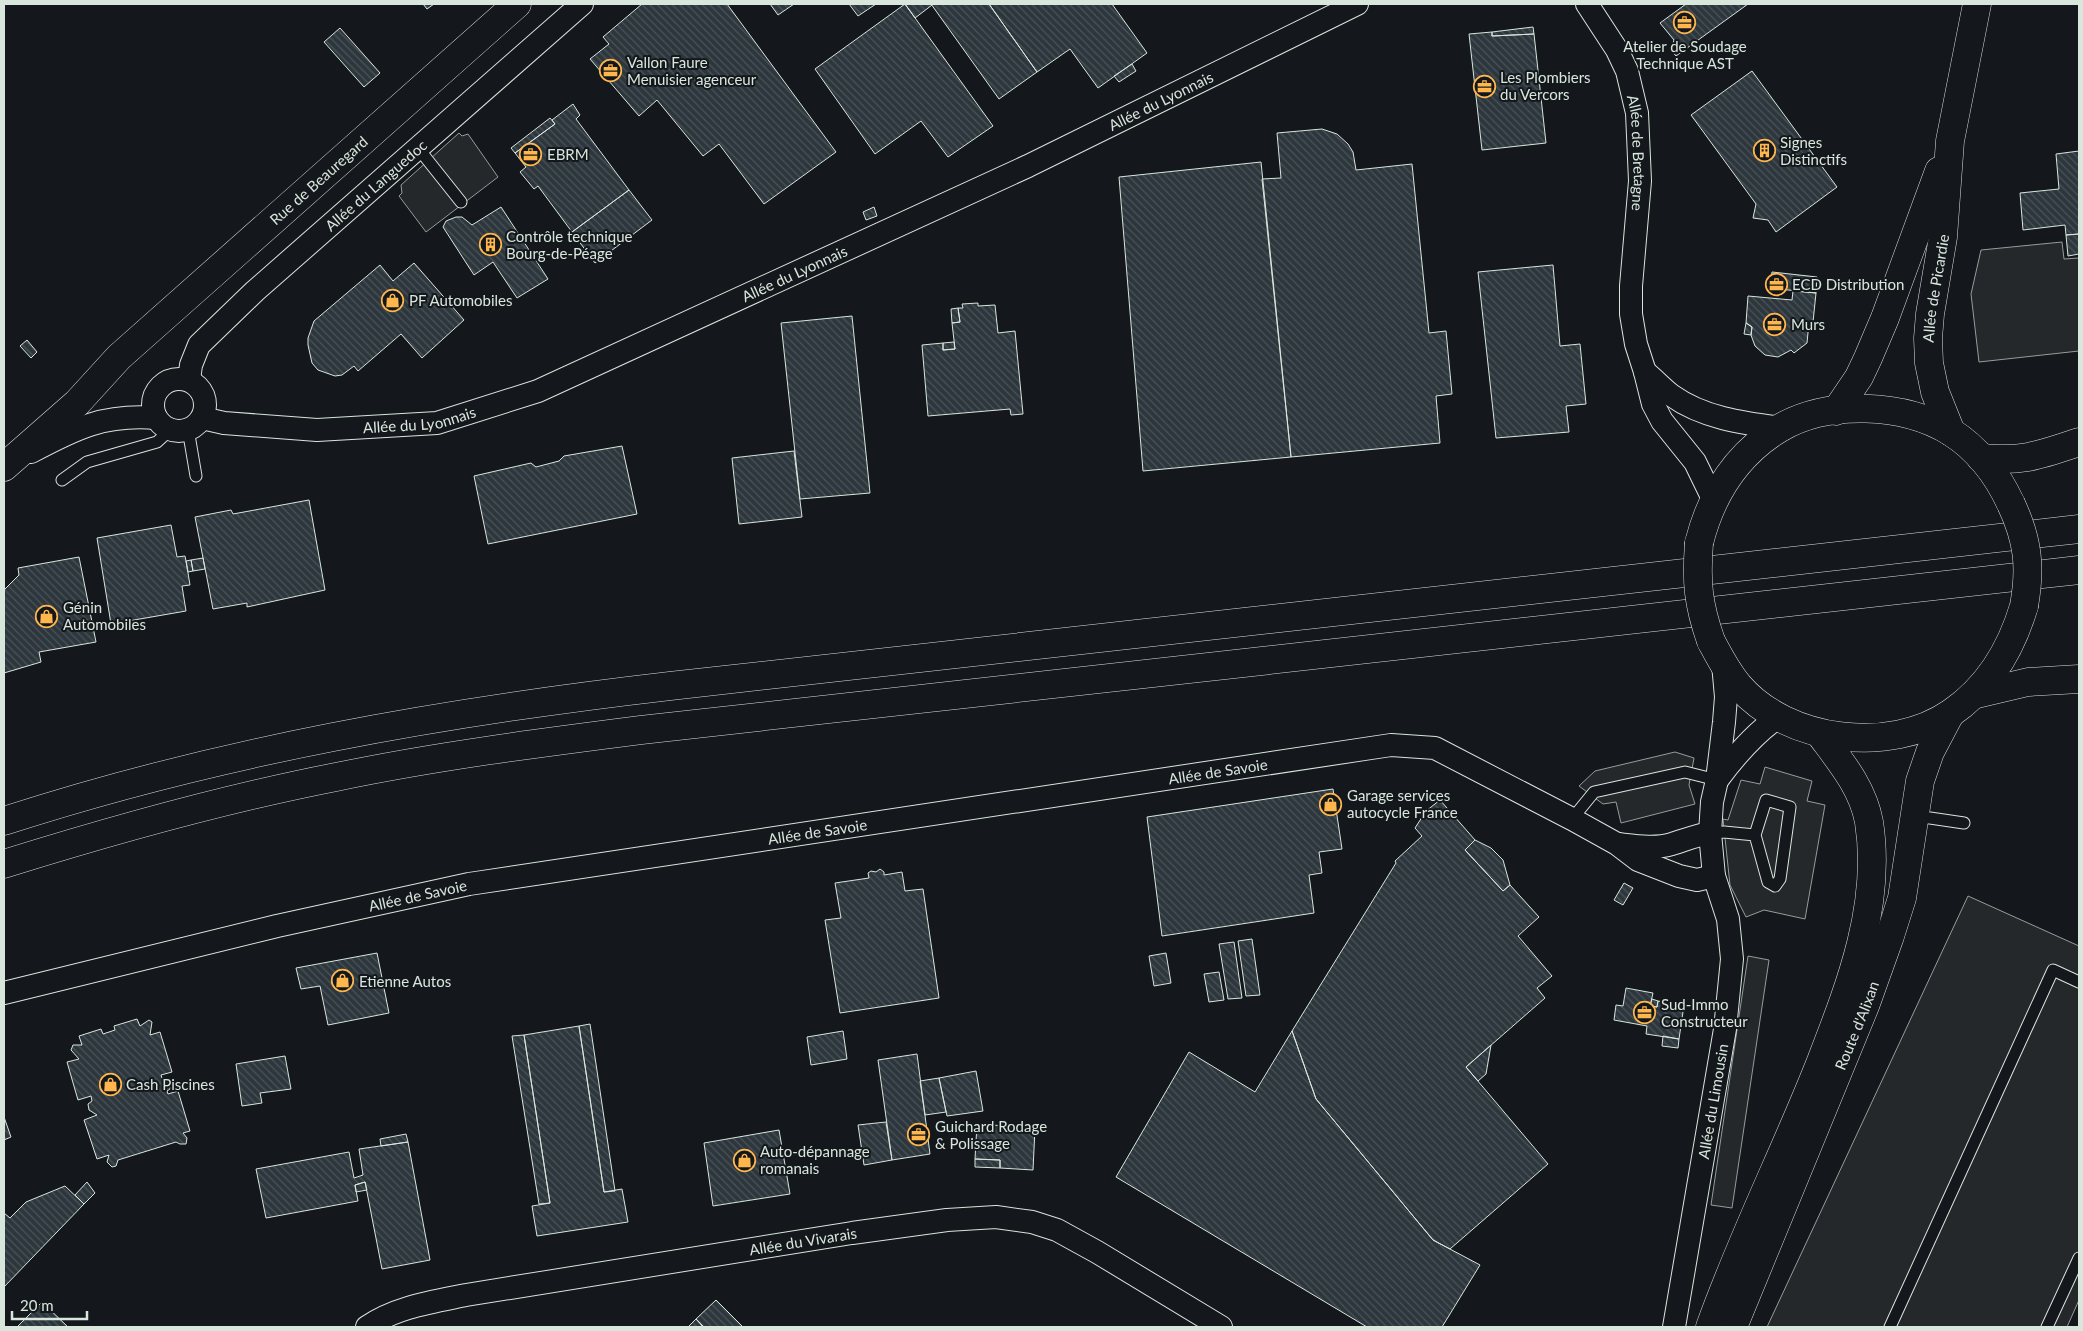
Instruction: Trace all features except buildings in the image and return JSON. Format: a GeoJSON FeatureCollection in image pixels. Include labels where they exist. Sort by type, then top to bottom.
{"type":"FeatureCollection","features":[{"type":"Feature","properties":{"kind":"main road","name":"Rue de Beauregard"},"geometry":{"type":"LineString","coordinates":[[4,467],[77,403],[119,357],[517,4]]}},
{"type":"Feature","properties":{"kind":"main road","name":"Allée de Picardie"},"geometry":{"type":"LineString","coordinates":[[1951,432],[1935,392],[1928,350],[1930,314],[1943,237],[1950,141],[1977,4]]}},
{"type":"Feature","properties":{"kind":"main road","name":"Allée de Picardie"},"geometry":{"type":"LineString","coordinates":[[1836,410],[1859,377],[1875,342],[1950,141]]}},
{"type":"Feature","properties":{"kind":"main road","name":"Rue de Beauregard"},"geometry":{"type":"LineString","coordinates":[[4,448],[66,393],[119,357]]}},
{"type":"Feature","properties":{"kind":"main road"},"geometry":{"type":"LineString","coordinates":[[1857,408],[1896,412],[1934,424],[1951,432],[1981,458],[1996,477],[2020,523],[2028,554],[2028,579],[2024,606],[2017,629],[1999,664],[1973,695],[1950,714],[1927,726],[1891,735],[1866,738],[1820,734],[1778,717],[1758,704],[1739,686],[1723,664],[1711,641],[1699,599],[1697,580],[1699,543],[1713,499],[1722,485],[1745,457],[1780,428],[1814,415],[1836,410],[1857,408]]}},
{"type":"Feature","properties":{"kind":"main road"},"geometry":{"type":"LineString","coordinates":[[1981,458],[2004,460],[2032,458],[2079,442]]}},
{"type":"Feature","properties":{"kind":"main road"},"geometry":{"type":"LineString","coordinates":[[4,821],[140,781],[230,759],[319,739],[409,722],[515,706],[689,684],[2079,529]]}},
{"type":"Feature","properties":{"kind":"main road"},"geometry":{"type":"LineString","coordinates":[[4,864],[161,818],[244,797],[345,775],[527,745],[641,730],[2079,570]]}},
{"type":"Feature","properties":{"kind":"main road"},"geometry":{"type":"LineString","coordinates":[[1973,695],[2028,682],[2079,680]]}},
{"type":"Feature","properties":{"kind":"main road","name":"Route d'Alixan"},"geometry":{"type":"LineString","coordinates":[[1733,1327],[1865,1006],[1887,945],[1902,898],[1924,766],[1950,714]]}},
{"type":"Feature","properties":{"kind":"main road","name":"Route d'Alixan"},"geometry":{"type":"LineString","coordinates":[[1710,1327],[1739,1253],[1797,1122],[1848,992],[1865,923],[1871,865],[1869,822],[1854,781],[1820,734]]}},
{"type":"Feature","properties":{"kind":"street","name":"Allée du Languedoc"},"geometry":{"type":"LineString","coordinates":[[189,380],[190,365],[199,346],[255,291],[582,4]]}},
{"type":"Feature","properties":{"kind":"street","name":"Allée du Lyonnais"},"geometry":{"type":"LineString","coordinates":[[4,467],[60,437],[90,424],[123,416],[179,424],[224,423],[317,430],[437,424],[538,391],[1028,166],[1356,4]]}},
{"type":"Feature","properties":{"kind":"street","name":"Allée de Bretagne"},"geometry":{"type":"LineString","coordinates":[[1587,4],[1617,50],[1627,71],[1637,113],[1640,181],[1631,286],[1631,314],[1636,344],[1653,404],[1662,421],[1695,462],[1713,499]]}},
{"type":"Feature","properties":{"kind":"street"},"geometry":{"type":"LineString","coordinates":[[1645,372],[1670,394],[1701,411],[1730,420],[1780,428]]}},
{"type":"Feature","properties":{"kind":"street"},"geometry":{"type":"LineString","coordinates":[[176,379],[189,380],[200,389],[205,403],[179,424],[153,406],[156,393],[164,383],[176,379]]}},
{"type":"Feature","properties":{"kind":"street","name":"Allée du Limousin"},"geometry":{"type":"LineString","coordinates":[[1674,1327],[1725,1028],[1732,959],[1728,919],[1714,876],[1710,833],[1712,802],[1717,780],[1726,697],[1723,664]]}},
{"type":"Feature","properties":{"kind":"street"},"geometry":{"type":"LineString","coordinates":[[1717,780],[1754,736],[1778,717]]}},
{"type":"Feature","properties":{"kind":"street","name":"Allée de Savoie"},"geometry":{"type":"LineString","coordinates":[[4,993],[277,926],[469,884],[1391,745],[1434,748],[1572,819],[1617,844],[1638,860],[1678,876],[1697,880],[1714,876]]}},
{"type":"Feature","properties":{"kind":"street","name":"Allée de Savoie"},"geometry":{"type":"LineString","coordinates":[[1617,844],[1642,847],[1670,844],[1710,833]]}},
{"type":"Feature","properties":{"kind":"street","name":"Allée du Vivarais"},"geometry":{"type":"LineString","coordinates":[[367,1327],[382,1317],[421,1305],[466,1295],[852,1233],[947,1220],[996,1217],[1032,1222],[1056,1230],[1097,1252],[1221,1327]]}},
{"type":"Feature","properties":{"kind":"lane"},"geometry":{"type":"LineString","coordinates":[[418,148],[461,202]]}},
{"type":"Feature","properties":{"kind":"lane"},"geometry":{"type":"LineString","coordinates":[[62,480],[87,462],[156,442],[179,424],[196,476]]}},
{"type":"Feature","properties":{"kind":"lane"},"geometry":{"type":"LineString","coordinates":[[1572,819],[1594,792],[1685,772],[1717,780]]}},
{"type":"Feature","properties":{"kind":"lane"},"geometry":{"type":"LineString","coordinates":[[1766,800],[1790,807],[1780,879],[1775,886],[1768,882],[1755,836],[1766,800]]}},
{"type":"Feature","properties":{"kind":"lane"},"geometry":{"type":"LineString","coordinates":[[1914,818],[1964,822]]}},
{"type":"Feature","properties":{"kind":"lane"},"geometry":{"type":"LineString","coordinates":[[1710,833],[1724,832],[1755,836]]}},
{"type":"Feature","properties":{"kind":"lane"},"geometry":{"type":"LineString","coordinates":[[1890,1327],[2053,970],[2079,982]]}},
{"type":"Feature","properties":{"kind":"lane"},"geometry":{"type":"LineString","coordinates":[[2047,1327],[2079,1258]]}},
{"type":"Feature","properties":{"kind":"shaded area"},"geometry":{"type":"Polygon","coordinates":[[[459,133],[462,136],[468,134],[498,177],[426,232],[399,196],[402,193],[401,185],[459,133]]]}},
{"type":"Feature","properties":{"kind":"shaded area"},"geometry":{"type":"Polygon","coordinates":[[[2062,242],[2064,259],[2079,258],[2079,351],[1979,362],[1971,294],[1981,250],[2062,242]]]}},
{"type":"Feature","properties":{"kind":"shaded area"},"geometry":{"type":"Polygon","coordinates":[[[1675,752],[1694,758],[1689,785],[1695,804],[1621,823],[1616,802],[1603,804],[1579,786],[1595,771],[1675,752]]]}},
{"type":"Feature","properties":{"kind":"shaded area"},"geometry":{"type":"Polygon","coordinates":[[[1765,767],[1812,781],[1807,801],[1825,805],[1805,919],[1764,910],[1746,917],[1730,885],[1723,819],[1728,820],[1741,780],[1760,784],[1765,767]]]}},
{"type":"Feature","properties":{"kind":"shaded area"},"geometry":{"type":"Polygon","coordinates":[[[1968,896],[2079,946],[2079,1300],[2067,1327],[1767,1327],[1968,896]]]}},
{"type":"Feature","properties":{"kind":"shaded area"},"geometry":{"type":"Polygon","coordinates":[[[1748,956],[1769,960],[1732,1208],[1711,1205],[1748,956]]]}},
{"type":"Feature","properties":{"kind":"place","name":"Atelier de Soudage Technique AST"},"geometry":{"type":"Point","coordinates":[1685,23]}},
{"type":"Feature","properties":{"kind":"place","name":"Vallon Faure Menuisier agenceur"},"geometry":{"type":"Point","coordinates":[611,71]}},
{"type":"Feature","properties":{"kind":"place","name":"Les Plombiers du Vercors"},"geometry":{"type":"Point","coordinates":[1484,86]}},
{"type":"Feature","properties":{"kind":"place","name":"Signes Distinctifs"},"geometry":{"type":"Point","coordinates":[1764,151]}},
{"type":"Feature","properties":{"kind":"place","name":"EBRM"},"geometry":{"type":"Point","coordinates":[531,154]}},
{"type":"Feature","properties":{"kind":"place","name":"Contrôle technique Bourg-de-Péage"},"geometry":{"type":"Point","coordinates":[490,245]}},
{"type":"Feature","properties":{"kind":"place","name":"ECD Distribution"},"geometry":{"type":"Point","coordinates":[1776,284]}},
{"type":"Feature","properties":{"kind":"place","name":"PF Automobiles"},"geometry":{"type":"Point","coordinates":[393,300]}},
{"type":"Feature","properties":{"kind":"place","name":"Murs"},"geometry":{"type":"Point","coordinates":[1775,324]}},
{"type":"Feature","properties":{"kind":"place","name":"Génin Automobiles"},"geometry":{"type":"Point","coordinates":[47,616]}},
{"type":"Feature","properties":{"kind":"place","name":"Garage services autocycle France"},"geometry":{"type":"Point","coordinates":[1331,804]}},
{"type":"Feature","properties":{"kind":"place","name":"Etienne Autos"},"geometry":{"type":"Point","coordinates":[343,981]}},
{"type":"Feature","properties":{"kind":"place","name":"Sud-Immo Constructeur"},"geometry":{"type":"Point","coordinates":[1645,1013]}},
{"type":"Feature","properties":{"kind":"place","name":"Cash Piscines"},"geometry":{"type":"Point","coordinates":[110,1084]}},
{"type":"Feature","properties":{"kind":"place","name":"Guichard Rodage & Polissage"},"geometry":{"type":"Point","coordinates":[919,1135]}},
{"type":"Feature","properties":{"kind":"place","name":"Auto-dépannage romanais"},"geometry":{"type":"Point","coordinates":[744,1160]}}]}
